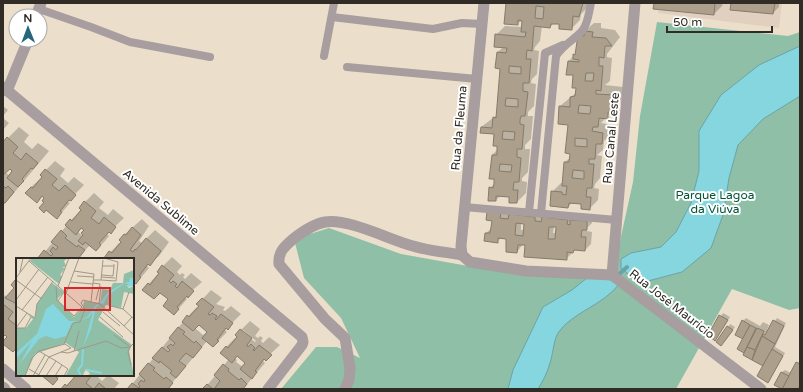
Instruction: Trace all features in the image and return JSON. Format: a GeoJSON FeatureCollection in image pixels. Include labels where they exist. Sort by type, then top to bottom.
{"type":"FeatureCollection","features":[{"type":"Feature","properties":{"kind":"street","name":"Rua da Fleuma"},"geometry":{"type":"LineString","coordinates":[[462,255],[461,246],[464,207],[484,3]]}},
{"type":"Feature","properties":{"kind":"street","name":"Rua Canal Leste"},"geometry":{"type":"LineString","coordinates":[[612,275],[635,3]]}},
{"type":"Feature","properties":{"kind":"street"},"geometry":{"type":"LineString","coordinates":[[5,89],[24,48]]}},
{"type":"Feature","properties":{"kind":"street","name":"Avenida Sublime"},"geometry":{"type":"LineString","coordinates":[[5,89],[302,337],[302,345],[268,389]]}},
{"type":"Feature","properties":{"kind":"street","name":"Rua José Maurício"},"geometry":{"type":"LineString","coordinates":[[345,389],[350,368],[345,338],[325,319],[279,264],[278,257],[282,249],[302,232],[316,224],[325,222],[339,221],[414,247],[462,255],[470,262],[526,271],[612,275],[760,389]]}},
{"type":"Feature","properties":{"kind":"street"},"geometry":{"type":"LineString","coordinates":[[3,369],[26,389]]}},
{"type":"Feature","properties":{"kind":"lane"},"geometry":{"type":"LineString","coordinates":[[324,56],[334,3]]}},
{"type":"Feature","properties":{"kind":"lane"},"geometry":{"type":"LineString","coordinates":[[541,213],[556,56],[564,45],[581,31],[585,25],[591,3]]}},
{"type":"Feature","properties":{"kind":"lane"},"geometry":{"type":"LineString","coordinates":[[48,12],[91,26],[130,42],[210,57]]}},
{"type":"Feature","properties":{"kind":"lane"},"geometry":{"type":"LineString","coordinates":[[332,17],[433,29],[462,23],[482,24]]}},
{"type":"Feature","properties":{"kind":"lane"},"geometry":{"type":"LineString","coordinates":[[529,212],[545,53],[564,45]]}},
{"type":"Feature","properties":{"kind":"lane"},"geometry":{"type":"LineString","coordinates":[[347,67],[477,79]]}},
{"type":"Feature","properties":{"kind":"lane"},"geometry":{"type":"LineString","coordinates":[[464,207],[617,220]]}},
{"type":"Feature","properties":{"kind":"shaded area"},"geometry":{"type":"Polygon","coordinates":[[[659,3],[782,3],[779,28],[658,13],[659,3]]]}},
{"type":"Feature","properties":{"kind":"green space","name":"Parque Lagoa da Viúva"},"geometry":{"type":"Polygon","coordinates":[[[657,22],[788,36],[800,32],[800,308],[789,310],[732,289],[676,389],[281,389],[316,347],[337,347],[360,358],[341,318],[304,278],[294,239],[329,228],[401,254],[518,275],[613,273],[633,182],[640,116],[657,22]]]}},
{"type":"Feature","properties":{"kind":"water"},"geometry":{"type":"Polygon","coordinates":[[[800,46],[800,96],[763,119],[738,145],[729,178],[723,215],[711,248],[682,272],[648,281],[633,278],[621,268],[621,259],[631,253],[661,247],[676,232],[691,203],[699,171],[699,131],[721,95],[759,65],[800,46]]]}},
{"type":"Feature","properties":{"kind":"water"},"geometry":{"type":"Polygon","coordinates":[[[592,274],[620,283],[605,298],[571,320],[558,333],[548,369],[538,389],[508,389],[513,370],[543,307],[572,290],[592,274]]]}},
{"type":"Feature","properties":{"kind":"building"},"geometry":{"type":"Polygon","coordinates":[[[506,3],[583,3],[579,17],[573,16],[572,30],[559,29],[559,24],[551,24],[550,28],[534,26],[532,51],[527,50],[526,59],[531,59],[529,83],[523,83],[523,91],[528,92],[525,116],[521,116],[520,120],[520,124],[524,125],[522,149],[517,149],[517,157],[521,158],[519,182],[514,182],[513,190],[518,190],[517,203],[509,203],[509,197],[496,196],[496,201],[488,201],[489,187],[493,188],[494,184],[494,179],[489,179],[492,155],[497,155],[497,146],[493,146],[494,134],[480,133],[481,127],[492,128],[493,117],[496,118],[500,69],[495,68],[497,52],[506,53],[507,48],[494,47],[495,34],[525,37],[526,32],[521,32],[522,21],[518,20],[518,25],[504,24],[506,3]],[[536,6],[535,18],[543,19],[544,7],[536,6]],[[509,66],[509,73],[521,74],[521,67],[509,66]],[[506,98],[505,106],[518,107],[518,99],[506,98]],[[503,131],[502,139],[514,140],[515,132],[503,131]],[[500,164],[499,171],[511,172],[512,165],[500,164]]]}},
{"type":"Feature","properties":{"kind":"building"},"geometry":{"type":"Polygon","coordinates":[[[654,3],[715,3],[714,15],[653,9],[654,3]]]}},
{"type":"Feature","properties":{"kind":"building"},"geometry":{"type":"Polygon","coordinates":[[[731,3],[775,3],[773,14],[730,10],[731,3]]]}},
{"type":"Feature","properties":{"kind":"building"},"geometry":{"type":"Polygon","coordinates":[[[585,31],[593,32],[592,37],[606,38],[612,46],[605,46],[604,58],[599,57],[599,66],[603,66],[601,91],[596,90],[596,94],[615,95],[612,112],[608,112],[608,119],[599,118],[598,127],[593,127],[592,131],[603,133],[602,144],[596,144],[595,159],[589,159],[589,164],[594,164],[592,188],[587,188],[586,197],[591,197],[590,210],[581,209],[581,204],[569,203],[568,208],[550,206],[551,191],[562,192],[562,194],[566,195],[567,186],[562,186],[564,162],[569,162],[570,154],[565,153],[568,125],[558,124],[559,106],[570,107],[570,97],[575,96],[576,88],[572,88],[573,75],[566,75],[568,61],[579,62],[579,60],[573,59],[573,54],[575,55],[578,35],[584,36],[585,31]],[[586,73],[585,81],[593,81],[594,73],[586,73]],[[579,105],[578,113],[590,114],[591,106],[579,105]],[[575,138],[575,146],[587,147],[587,139],[575,138]],[[573,170],[572,178],[584,179],[584,171],[573,170]]]}},
{"type":"Feature","properties":{"kind":"building"},"geometry":{"type":"Polygon","coordinates":[[[7,137],[18,147],[13,153],[21,160],[26,153],[38,163],[33,169],[31,168],[22,179],[24,181],[18,187],[7,178],[12,171],[10,169],[3,175],[3,142],[7,137]]]}},
{"type":"Feature","properties":{"kind":"building"},"geometry":{"type":"Polygon","coordinates":[[[45,169],[57,179],[52,185],[59,191],[65,185],[76,195],[71,201],[69,200],[60,211],[62,212],[57,219],[46,210],[44,213],[39,208],[44,202],[42,201],[44,198],[42,196],[37,203],[25,193],[31,187],[33,188],[42,177],[40,175],[45,169]]]}},
{"type":"Feature","properties":{"kind":"building"},"geometry":{"type":"Polygon","coordinates":[[[3,186],[6,188],[8,186],[14,192],[5,203],[3,202],[3,186]]]}},
{"type":"Feature","properties":{"kind":"building"},"geometry":{"type":"Polygon","coordinates":[[[84,201],[96,211],[91,218],[99,224],[104,217],[116,227],[111,234],[109,232],[99,243],[101,245],[96,251],[85,242],[83,245],[78,241],[83,235],[81,233],[84,230],[81,228],[76,235],[65,225],[70,219],[72,221],[81,210],[79,208],[84,201]]]}},
{"type":"Feature","properties":{"kind":"building"},"geometry":{"type":"Polygon","coordinates":[[[487,212],[501,213],[500,218],[508,219],[509,214],[535,217],[535,221],[541,222],[542,217],[568,220],[567,224],[570,225],[570,220],[587,221],[587,230],[582,230],[581,237],[586,237],[585,251],[574,250],[573,253],[567,252],[567,260],[524,257],[525,245],[518,245],[517,253],[506,252],[506,239],[498,238],[498,243],[484,241],[485,233],[490,233],[492,221],[486,220],[487,212]],[[516,223],[515,235],[523,236],[524,224],[516,223]],[[549,227],[548,239],[555,239],[556,227],[549,227]]]}},
{"type":"Feature","properties":{"kind":"building"},"geometry":{"type":"Polygon","coordinates":[[[132,227],[141,235],[130,250],[133,252],[146,238],[161,251],[150,266],[148,264],[139,276],[141,277],[136,284],[134,282],[134,258],[104,258],[109,251],[112,253],[121,242],[119,240],[124,234],[126,235],[132,227]]]}},
{"type":"Feature","properties":{"kind":"building"},"geometry":{"type":"Polygon","coordinates":[[[61,230],[67,236],[65,238],[77,247],[78,245],[85,250],[79,258],[38,258],[44,250],[51,256],[53,254],[50,251],[53,247],[56,250],[58,247],[51,242],[61,230]]]}},
{"type":"Feature","properties":{"kind":"building"},"geometry":{"type":"Polygon","coordinates":[[[162,265],[174,275],[169,281],[171,283],[173,281],[177,284],[175,286],[177,288],[182,281],[194,291],[177,307],[179,309],[174,315],[163,306],[168,299],[160,293],[154,299],[142,290],[148,283],[150,285],[159,273],[157,272],[162,265]]]}},
{"type":"Feature","properties":{"kind":"building"},"geometry":{"type":"Polygon","coordinates":[[[16,280],[16,304],[5,298],[14,288],[11,285],[16,280]]]}},
{"type":"Feature","properties":{"kind":"building"},"geometry":{"type":"Polygon","coordinates":[[[202,298],[214,307],[208,314],[210,315],[212,313],[217,316],[215,319],[216,320],[221,314],[233,323],[228,330],[226,328],[217,340],[219,341],[213,347],[202,338],[207,332],[199,325],[193,331],[182,322],[187,315],[189,317],[199,306],[196,304],[202,298]]]}},
{"type":"Feature","properties":{"kind":"building"},"geometry":{"type":"Polygon","coordinates":[[[3,304],[13,312],[8,319],[16,325],[16,349],[13,352],[3,344],[3,341],[7,337],[5,335],[3,337],[3,304]]]}},
{"type":"Feature","properties":{"kind":"building"},"geometry":{"type":"Polygon","coordinates":[[[719,315],[728,320],[715,341],[708,335],[719,315]]]}},
{"type":"Feature","properties":{"kind":"building"},"geometry":{"type":"Polygon","coordinates":[[[742,320],[750,325],[743,339],[735,335],[742,320]]]}},
{"type":"Feature","properties":{"kind":"building"},"geometry":{"type":"Polygon","coordinates":[[[773,320],[784,326],[775,344],[762,336],[763,334],[765,335],[773,320]]]}},
{"type":"Feature","properties":{"kind":"building"},"geometry":{"type":"Polygon","coordinates":[[[750,325],[756,328],[744,353],[737,349],[750,325]]]}},
{"type":"Feature","properties":{"kind":"building"},"geometry":{"type":"Polygon","coordinates":[[[727,326],[733,330],[721,346],[716,342],[727,326]]]}},
{"type":"Feature","properties":{"kind":"building"},"geometry":{"type":"Polygon","coordinates":[[[178,327],[185,332],[183,334],[194,343],[196,341],[202,347],[193,358],[186,353],[179,361],[186,366],[176,378],[170,373],[172,371],[160,361],[159,363],[152,358],[162,347],[168,352],[170,350],[167,347],[171,344],[173,346],[175,343],[169,338],[178,327]]]}},
{"type":"Feature","properties":{"kind":"building"},"geometry":{"type":"Polygon","coordinates":[[[757,328],[764,331],[755,350],[747,347],[757,328]]]}},
{"type":"Feature","properties":{"kind":"building"},"geometry":{"type":"Polygon","coordinates":[[[240,329],[252,338],[247,345],[248,347],[251,344],[255,348],[253,350],[254,351],[259,345],[272,355],[266,361],[264,359],[255,371],[257,372],[252,379],[240,369],[245,363],[237,356],[232,363],[220,353],[226,346],[228,348],[237,337],[235,335],[240,329]]]}},
{"type":"Feature","properties":{"kind":"building"},"geometry":{"type":"Polygon","coordinates":[[[762,336],[775,344],[763,366],[752,360],[762,336]]]}},
{"type":"Feature","properties":{"kind":"building"},"geometry":{"type":"Polygon","coordinates":[[[747,347],[755,350],[752,360],[743,355],[747,347]]]}},
{"type":"Feature","properties":{"kind":"building"},"geometry":{"type":"Polygon","coordinates":[[[772,349],[783,356],[768,383],[757,376],[772,349]]]}},
{"type":"Feature","properties":{"kind":"building"},"geometry":{"type":"Polygon","coordinates":[[[796,362],[800,364],[800,386],[798,389],[782,389],[796,362]]]}},
{"type":"Feature","properties":{"kind":"building"},"geometry":{"type":"Polygon","coordinates":[[[148,363],[155,368],[153,370],[164,379],[166,377],[173,383],[168,389],[127,389],[132,383],[139,388],[140,386],[138,384],[141,380],[144,382],[145,380],[139,374],[148,363]]]}},
{"type":"Feature","properties":{"kind":"building"},"geometry":{"type":"Polygon","coordinates":[[[223,364],[229,369],[228,371],[239,380],[241,378],[247,384],[243,389],[214,389],[220,381],[214,375],[223,364]]]}},
{"type":"Feature","properties":{"kind":"building"},"geometry":{"type":"Polygon","coordinates":[[[781,372],[789,376],[782,389],[774,385],[781,372]]]}},
{"type":"Feature","properties":{"kind":"building"},"geometry":{"type":"Polygon","coordinates":[[[42,376],[56,376],[58,379],[53,385],[42,376]]]}},
{"type":"Feature","properties":{"kind":"building"},"geometry":{"type":"Polygon","coordinates":[[[75,376],[91,376],[86,383],[93,389],[61,389],[65,384],[67,386],[75,376]]]}},
{"type":"Feature","properties":{"kind":"building"},"geometry":{"type":"Polygon","coordinates":[[[99,383],[106,389],[94,389],[99,383]]]}},
{"type":"Feature","properties":{"kind":"building"},"geometry":{"type":"Polygon","coordinates":[[[207,384],[213,389],[202,389],[207,384]]]}},
{"type":"Feature","properties":{"kind":"waterway"},"geometry":{"type":"LineString","coordinates":[[616,277],[627,267]]}}]}
